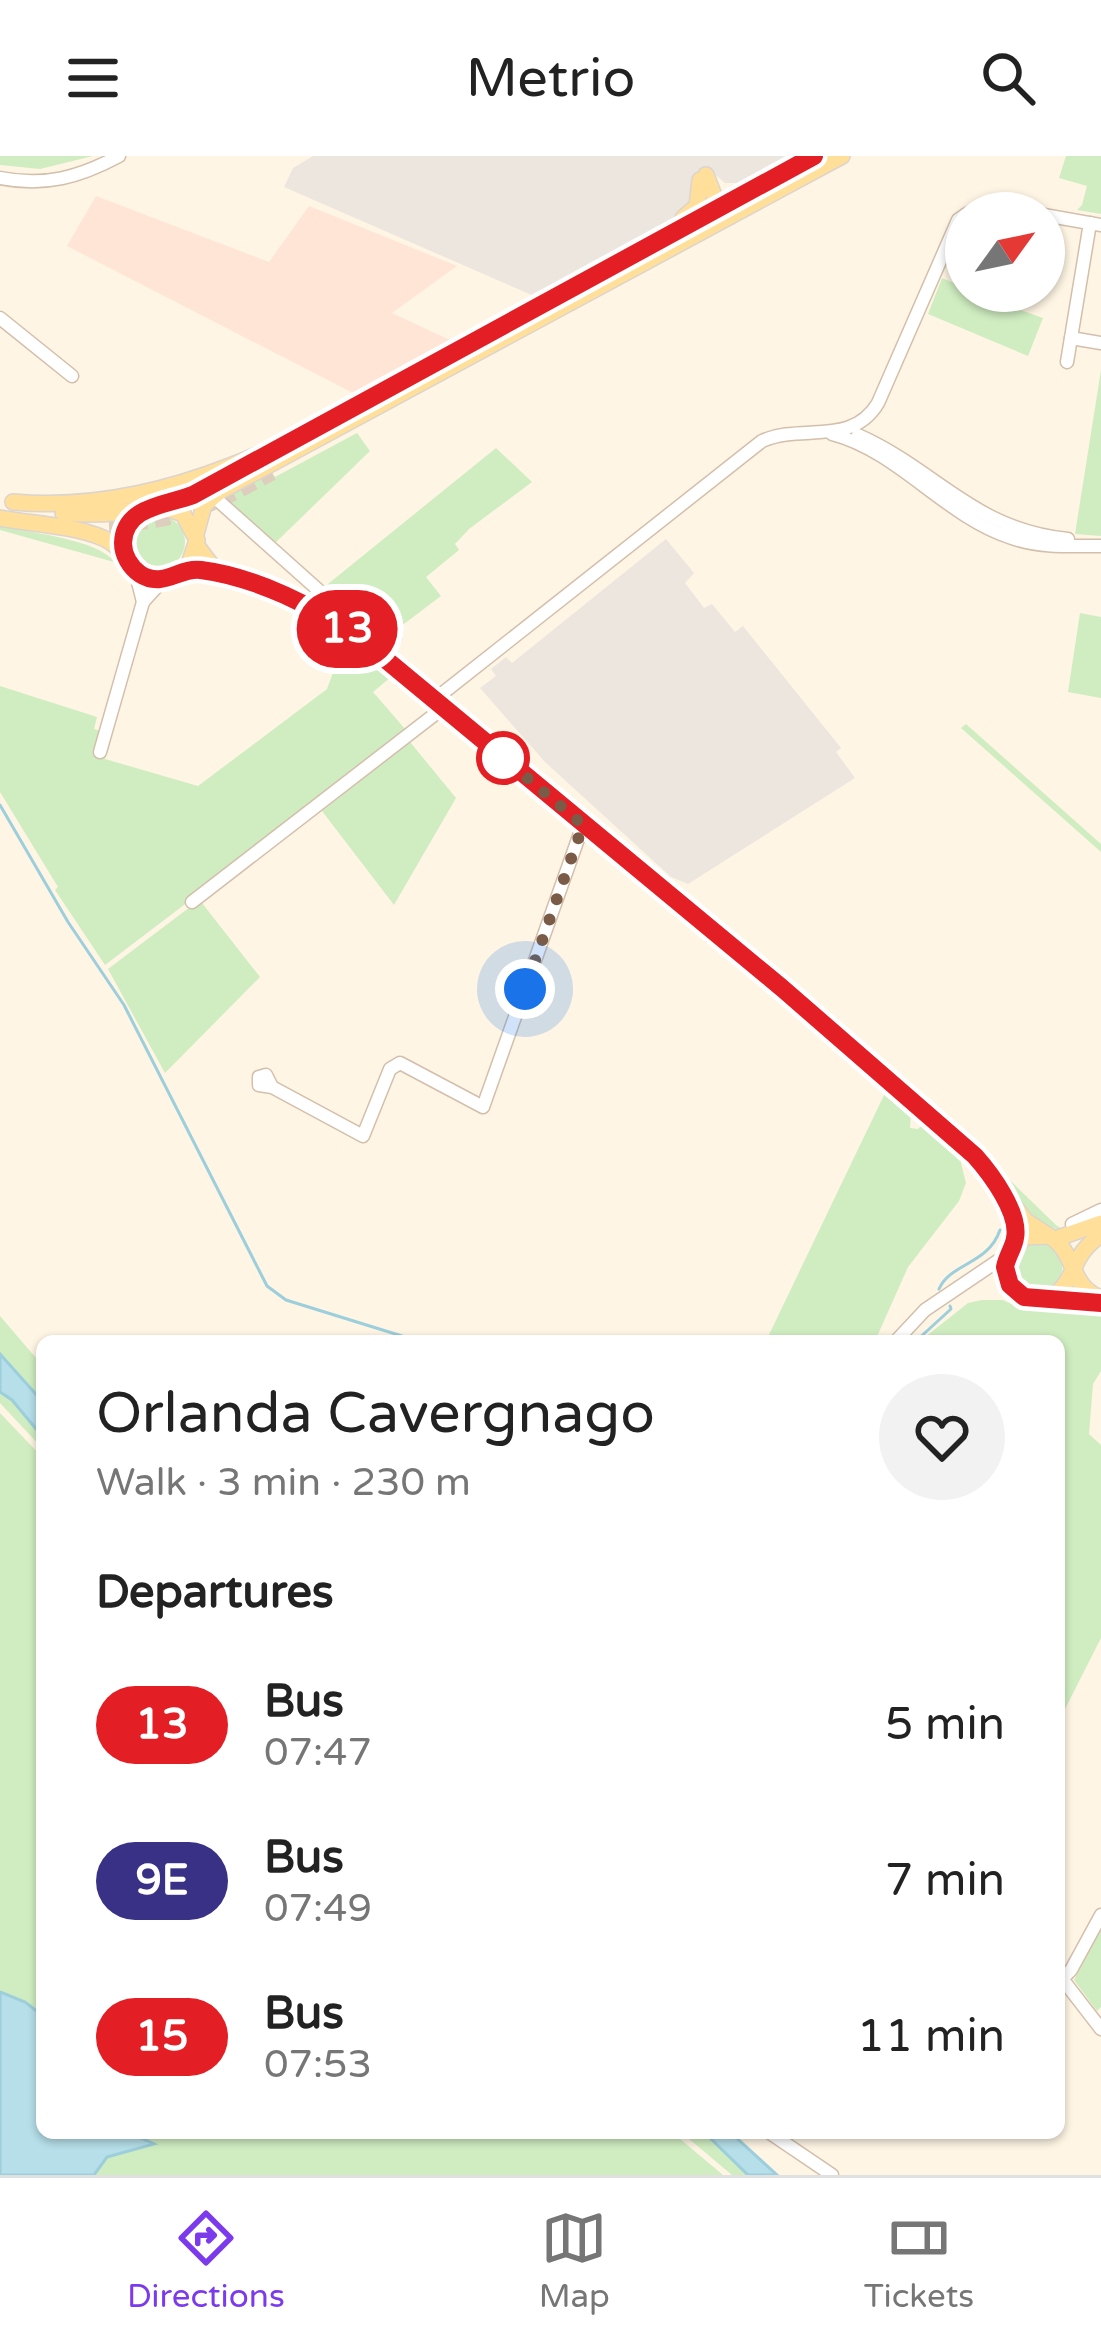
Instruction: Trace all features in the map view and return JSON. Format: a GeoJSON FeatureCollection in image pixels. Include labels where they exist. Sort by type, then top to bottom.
{"type":"FeatureCollection","features":[{"type":"Feature","properties":{"kind":"main road"},"geometry":{"type":"LineString","coordinates":[[703,178],[734,189],[796,156]]}},
{"type":"Feature","properties":{"kind":"main road"},"geometry":{"type":"LineString","coordinates":[[272,473],[468,366],[605,277],[818,161],[842,156]]}},
{"type":"Feature","properties":{"kind":"main road"},"geometry":{"type":"LineString","coordinates":[[719,208],[733,208],[818,161]]}},
{"type":"Feature","properties":{"kind":"main road"},"geometry":{"type":"LineString","coordinates":[[3,507],[99,515],[156,507],[193,495],[715,218],[719,208],[703,178]]}},
{"type":"Feature","properties":{"kind":"main road"},"geometry":{"type":"LineString","coordinates":[[605,277],[636,243],[695,209],[703,178]]}},
{"type":"Feature","properties":{"kind":"main road"},"geometry":{"type":"LineString","coordinates":[[184,571],[200,512],[213,496],[544,317]]}},
{"type":"Feature","properties":{"kind":"main road"},"geometry":{"type":"LineString","coordinates":[[3,507],[111,500],[257,458]]}},
{"type":"Feature","properties":{"kind":"main road"},"geometry":{"type":"LineString","coordinates":[[3,507],[109,525]]}},
{"type":"Feature","properties":{"kind":"main road"},"geometry":{"type":"LineString","coordinates":[[3,507],[101,537],[115,545],[132,566],[163,580],[196,569],[230,576]]}},
{"type":"Feature","properties":{"kind":"main road"},"geometry":{"type":"LineString","coordinates":[[132,566],[123,544],[127,526],[156,507],[183,514],[213,567],[339,617],[940,1125],[1026,1220],[1068,1252],[1071,1271],[1085,1291],[1101,1300]]}},
{"type":"Feature","properties":{"kind":"main road"},"geometry":{"type":"LineString","coordinates":[[990,1175],[1013,1220],[1012,1249],[1005,1267],[1010,1285],[1030,1299],[1101,1300]]}},
{"type":"Feature","properties":{"kind":"main road"},"geometry":{"type":"LineString","coordinates":[[1012,1249],[1030,1235],[1052,1237],[1101,1223]]}},
{"type":"Feature","properties":{"kind":"main road"},"geometry":{"type":"LineString","coordinates":[[1048,1298],[1064,1288],[1083,1247],[1101,1235]]}},
{"type":"Feature","properties":{"kind":"street"},"geometry":{"type":"LineString","coordinates":[[0,178],[30,182],[72,178],[119,156]]}},
{"type":"Feature","properties":{"kind":"street"},"geometry":{"type":"LineString","coordinates":[[1065,219],[1096,224],[1067,362]]}},
{"type":"Feature","properties":{"kind":"street"},"geometry":{"type":"LineString","coordinates":[[867,444],[874,410],[945,249]]}},
{"type":"Feature","properties":{"kind":"street"},"geometry":{"type":"LineString","coordinates":[[0,318],[72,376]]}},
{"type":"Feature","properties":{"kind":"street"},"geometry":{"type":"LineString","coordinates":[[1072,338],[1101,343]]}},
{"type":"Feature","properties":{"kind":"street"},"geometry":{"type":"LineString","coordinates":[[192,902],[754,446],[782,433],[834,432],[861,423],[874,410]]}},
{"type":"Feature","properties":{"kind":"street"},"geometry":{"type":"LineString","coordinates":[[834,432],[867,444],[992,530],[1027,543],[1101,546]]}},
{"type":"Feature","properties":{"kind":"street"},"geometry":{"type":"LineString","coordinates":[[213,496],[316,588],[339,617],[395,638]]}},
{"type":"Feature","properties":{"kind":"street"},"geometry":{"type":"LineString","coordinates":[[132,566],[142,602]]}},
{"type":"Feature","properties":{"kind":"street"},"geometry":{"type":"LineString","coordinates":[[100,752],[142,602],[163,580]]}},
{"type":"Feature","properties":{"kind":"street"},"geometry":{"type":"LineString","coordinates":[[272,1087],[363,1136],[390,1069],[400,1063],[476,1104],[580,822]]}},
{"type":"Feature","properties":{"kind":"street"},"geometry":{"type":"LineString","coordinates":[[1072,1224],[1101,1210]]}},
{"type":"Feature","properties":{"kind":"street"},"geometry":{"type":"LineString","coordinates":[[901,1335],[918,1316],[1012,1249]]}},
{"type":"Feature","properties":{"kind":"street"},"geometry":{"type":"LineString","coordinates":[[941,1299],[989,1280],[1010,1285]]}},
{"type":"Feature","properties":{"kind":"street"},"geometry":{"type":"LineString","coordinates":[[1065,1974],[1101,1916]]}},
{"type":"Feature","properties":{"kind":"street"},"geometry":{"type":"LineString","coordinates":[[1065,1983],[1101,2029]]}},
{"type":"Feature","properties":{"kind":"street"},"geometry":{"type":"LineString","coordinates":[[779,2139],[832,2175]]}},
{"type":"Feature","properties":{"kind":"shaded area"},"geometry":{"type":"Polygon","coordinates":[[[313,156],[789,156],[739,183],[725,183],[710,170],[691,180],[691,201],[684,212],[534,296],[284,187],[293,168],[313,156]]]}},
{"type":"Feature","properties":{"kind":"shaded area"},"geometry":{"type":"Polygon","coordinates":[[[96,196],[269,262],[309,206],[457,266],[392,313],[452,341],[353,393],[67,246],[96,196]]]}},
{"type":"Feature","properties":{"kind":"shaded area"},"geometry":{"type":"Polygon","coordinates":[[[666,539],[694,573],[685,583],[704,608],[712,604],[735,632],[743,626],[841,748],[836,752],[855,778],[688,884],[671,877],[545,762],[480,688],[496,676],[491,669],[506,657],[512,663],[666,539]]]}},
{"type":"Feature","properties":{"kind":"green space"},"geometry":{"type":"Polygon","coordinates":[[[0,156],[93,156],[40,169],[0,165],[0,156]]]}},
{"type":"Feature","properties":{"kind":"green space"},"geometry":{"type":"Polygon","coordinates":[[[1066,156],[1101,156],[1101,214],[1077,210],[1087,186],[1059,178],[1066,156]]]}},
{"type":"Feature","properties":{"kind":"green space"},"geometry":{"type":"Polygon","coordinates":[[[942,278],[945,312],[1026,312],[1043,318],[1028,356],[928,314],[942,278]]]}},
{"type":"Feature","properties":{"kind":"green space"},"geometry":{"type":"Polygon","coordinates":[[[1101,370],[1101,536],[1075,534],[1101,370]]]}},
{"type":"Feature","properties":{"kind":"green space"},"geometry":{"type":"Polygon","coordinates":[[[357,433],[370,451],[272,546],[225,504],[222,495],[270,469],[275,477],[357,433]]]}},
{"type":"Feature","properties":{"kind":"green space"},"geometry":{"type":"Polygon","coordinates":[[[496,448],[532,482],[469,529],[455,544],[459,550],[426,577],[441,596],[392,633],[323,588],[496,448]]]}},
{"type":"Feature","properties":{"kind":"green space"},"geometry":{"type":"Polygon","coordinates":[[[159,516],[177,524],[185,542],[177,560],[159,568],[141,560],[133,542],[141,524],[159,516]]]}},
{"type":"Feature","properties":{"kind":"green space"},"geometry":{"type":"Polygon","coordinates":[[[0,526],[79,543],[114,562],[0,530],[0,526]]]}},
{"type":"Feature","properties":{"kind":"green space"},"geometry":{"type":"Polygon","coordinates":[[[1080,613],[1101,617],[1101,698],[1068,692],[1080,613]]]}},
{"type":"Feature","properties":{"kind":"green space"},"geometry":{"type":"Polygon","coordinates":[[[345,640],[391,677],[373,692],[406,730],[367,766],[105,965],[55,890],[58,887],[0,792],[0,686],[97,717],[94,729],[112,734],[105,759],[198,786],[327,689],[345,640]]]}},
{"type":"Feature","properties":{"kind":"green space"},"geometry":{"type":"Polygon","coordinates":[[[966,724],[1101,844],[1101,852],[961,728],[966,724]]]}},
{"type":"Feature","properties":{"kind":"green space"},"geometry":{"type":"Polygon","coordinates":[[[410,742],[456,798],[394,905],[322,811],[410,742]]]}},
{"type":"Feature","properties":{"kind":"green space"},"geometry":{"type":"Polygon","coordinates":[[[202,903],[260,977],[165,1073],[108,969],[194,904],[202,903]]]}},
{"type":"Feature","properties":{"kind":"green space"},"geometry":{"type":"Polygon","coordinates":[[[886,1091],[911,1114],[910,1128],[923,1124],[959,1155],[966,1183],[959,1201],[908,1267],[878,1335],[769,1335],[886,1091]]]}},
{"type":"Feature","properties":{"kind":"green space"},"geometry":{"type":"Polygon","coordinates":[[[985,1156],[1056,1225],[1065,1231],[1028,1213],[985,1156]]]}},
{"type":"Feature","properties":{"kind":"green space"},"geometry":{"type":"Polygon","coordinates":[[[1043,1241],[1057,1250],[1063,1267],[1054,1287],[1035,1291],[1021,1281],[1016,1259],[1025,1246],[1043,1241]]]}},
{"type":"Feature","properties":{"kind":"green space"},"geometry":{"type":"Polygon","coordinates":[[[1003,1300],[1027,1311],[1101,1312],[1101,1371],[1093,1384],[1089,1434],[1101,1445],[1101,1638],[1065,1709],[1065,1335],[928,1335],[968,1303],[1003,1300]]]}},
{"type":"Feature","properties":{"kind":"green space"},"geometry":{"type":"Polygon","coordinates":[[[0,1316],[36,1358],[36,1394],[0,1354],[0,1316]]]}},
{"type":"Feature","properties":{"kind":"green space"},"geometry":{"type":"Polygon","coordinates":[[[0,1392],[21,1409],[36,1430],[36,1442],[0,1403],[0,1392]]]}},
{"type":"Feature","properties":{"kind":"green space"},"geometry":{"type":"Polygon","coordinates":[[[0,1413],[36,1451],[36,2012],[0,1992],[0,1413]]]}},
{"type":"Feature","properties":{"kind":"green space"},"geometry":{"type":"Polygon","coordinates":[[[1101,1929],[1101,2007],[1097,2011],[1074,1980],[1101,1929]]]}},
{"type":"Feature","properties":{"kind":"green space"},"geometry":{"type":"Polygon","coordinates":[[[142,2139],[680,2139],[723,2175],[94,2175],[107,2157],[152,2144],[142,2139]]]}},
{"type":"Feature","properties":{"kind":"green space"},"geometry":{"type":"Polygon","coordinates":[[[689,2139],[711,2139],[748,2175],[732,2175],[689,2139]]]}},
{"type":"Feature","properties":{"kind":"water"},"geometry":{"type":"Polygon","coordinates":[[[0,1354],[36,1394],[36,1429],[12,1400],[0,1392],[0,1354]]]}},
{"type":"Feature","properties":{"kind":"water"},"geometry":{"type":"Polygon","coordinates":[[[0,1992],[36,2010],[36,2139],[143,2139],[154,2144],[107,2157],[94,2175],[0,2175],[0,1992]]]}},
{"type":"Feature","properties":{"kind":"water"},"geometry":{"type":"Polygon","coordinates":[[[711,2139],[738,2139],[777,2175],[748,2175],[711,2139]]]}},
{"type":"Feature","properties":{"kind":"waterway"},"geometry":{"type":"LineString","coordinates":[[0,805],[68,922],[124,1005],[267,1286],[286,1300],[399,1335]]}},
{"type":"Feature","properties":{"kind":"waterway"},"geometry":{"type":"LineString","coordinates":[[939,1289],[951,1274],[987,1250],[1000,1230]]}},
{"type":"Feature","properties":{"kind":"waterway"},"geometry":{"type":"LineString","coordinates":[[923,1335],[950,1306]]}},
{"type":"Feature","properties":{"kind":"tunnel"},"geometry":{"type":"LineString","coordinates":[[109,525],[194,510],[272,473]]}},
{"type":"Feature","properties":{"kind":"bus line","name":"13"},"geometry":{"type":"LineString","coordinates":[[814,156],[193,495],[144,509],[127,526],[125,556],[151,579],[169,579],[196,569],[230,576],[319,612],[361,639],[782,988],[975,1156],[990,1175],[1015,1227],[1016,1243],[1005,1267],[1014,1290],[1036,1300],[1101,1303]]}},
{"type":"Feature","properties":{"kind":"route"},"geometry":{"type":"LineString","coordinates":[[503,758],[499,754],[583,825],[525,989]]}}]}
